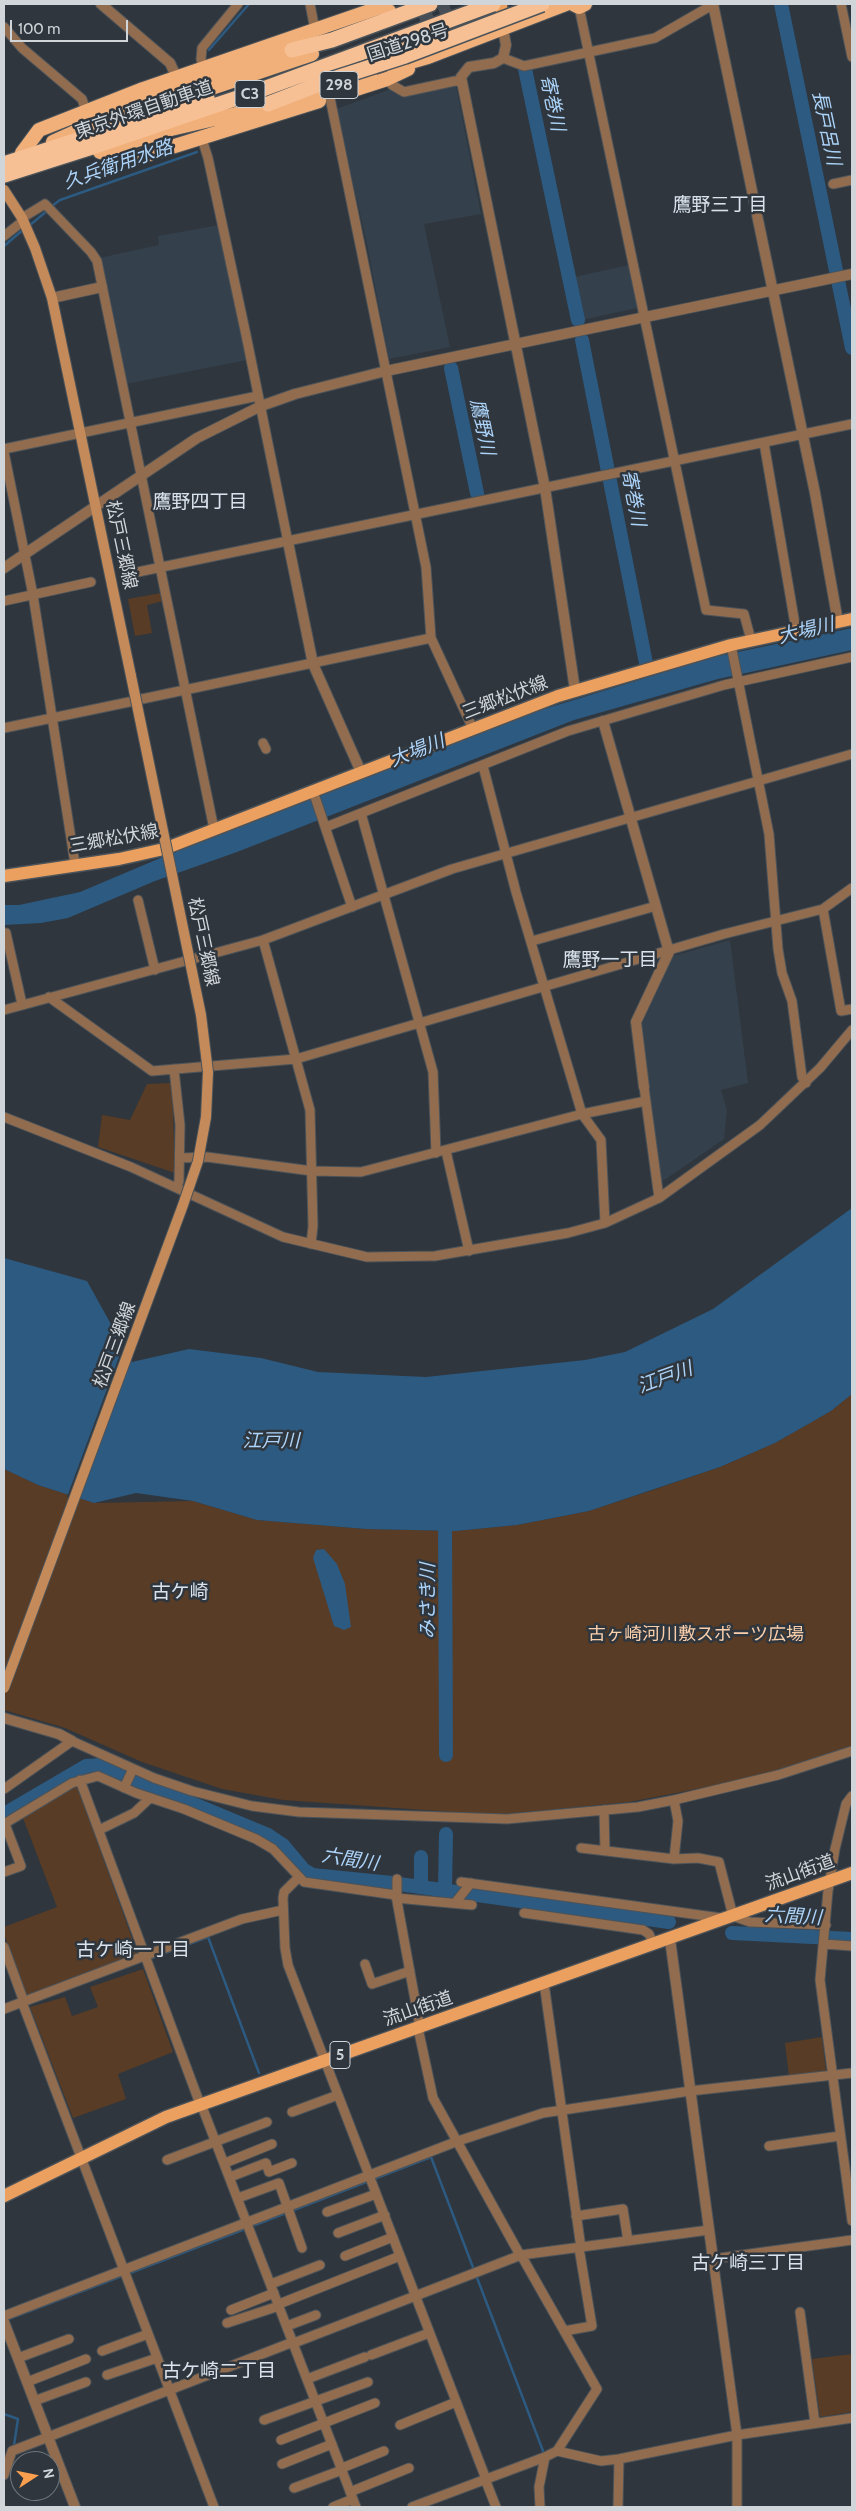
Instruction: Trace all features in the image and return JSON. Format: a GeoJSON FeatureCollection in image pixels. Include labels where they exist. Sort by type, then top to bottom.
{"type":"FeatureCollection","features":[{"type":"Feature","properties":{"kind":"highway","name":"298"},"geometry":{"type":"LineString","coordinates":[[52,143],[144,101],[292,50],[409,4]]}},
{"type":"Feature","properties":{"kind":"highway"},"geometry":{"type":"LineString","coordinates":[[292,50],[332,40],[430,4]]}},
{"type":"Feature","properties":{"kind":"highway","name":"東京外環自動車道"},"geometry":{"type":"LineString","coordinates":[[4,164],[251,83],[468,4]]}},
{"type":"Feature","properties":{"kind":"highway","name":"東京外環自動車道"},"geometry":{"type":"LineString","coordinates":[[4,175],[92,148],[264,89],[495,4]]}},
{"type":"Feature","properties":{"kind":"highway"},"geometry":{"type":"LineString","coordinates":[[268,104],[324,79],[406,56],[542,4]]}},
{"type":"Feature","properties":{"kind":"highway","name":"国道298号"},"geometry":{"type":"LineString","coordinates":[[171,129],[310,95],[428,57],[503,29],[576,5]]}},
{"type":"Feature","properties":{"kind":"highway"},"geometry":{"type":"LineString","coordinates":[[22,153],[39,130],[176,76],[378,8],[382,7],[389,11]]}},
{"type":"Feature","properties":{"kind":"highway","name":"298"},"geometry":{"type":"LineString","coordinates":[[4,159],[312,54]]}},
{"type":"Feature","properties":{"kind":"highway","name":"298"},"geometry":{"type":"LineString","coordinates":[[100,152],[133,159],[201,136],[387,79],[428,57]]}},
{"type":"Feature","properties":{"kind":"highway","name":"国道298号"},"geometry":{"type":"LineString","coordinates":[[4,180],[100,152],[324,79]]}},
{"type":"Feature","properties":{"kind":"main road"},"geometry":{"type":"LineString","coordinates":[[495,4],[503,29]]}},
{"type":"Feature","properties":{"kind":"main road"},"geometry":{"type":"LineString","coordinates":[[501,4],[503,29]]}},
{"type":"Feature","properties":{"kind":"main road","name":"松戸三郷線"},"geometry":{"type":"LineString","coordinates":[[4,190],[28,232],[52,298],[201,1015],[208,1072],[206,1117],[201,1148],[186,1198],[4,1688]]}},
{"type":"Feature","properties":{"kind":"main road","name":"三郷松伏線"},"geometry":{"type":"LineString","coordinates":[[4,876],[151,853],[314,794],[361,772],[575,690],[732,648],[750,640],[852,619]]}},
{"type":"Feature","properties":{"kind":"main road","name":"流山街道"},"geometry":{"type":"LineString","coordinates":[[4,2196],[148,2125],[201,2104],[654,1945],[852,1873]]}},
{"type":"Feature","properties":{"kind":"street"},"geometry":{"type":"LineString","coordinates":[[101,4],[170,63],[176,76]]}},
{"type":"Feature","properties":{"kind":"street"},"geometry":{"type":"LineString","coordinates":[[203,66],[201,59],[202,48],[238,4]]}},
{"type":"Feature","properties":{"kind":"street"},"geometry":{"type":"LineString","coordinates":[[310,4],[315,30]]}},
{"type":"Feature","properties":{"kind":"street"},"geometry":{"type":"LineString","coordinates":[[503,58],[524,66],[655,38],[713,4],[803,435],[838,622]]}},
{"type":"Feature","properties":{"kind":"street"},"geometry":{"type":"LineString","coordinates":[[841,4],[852,58]]}},
{"type":"Feature","properties":{"kind":"street"},"geometry":{"type":"LineString","coordinates":[[576,5],[589,52],[706,610],[744,614],[750,640]]}},
{"type":"Feature","properties":{"kind":"street"},"geometry":{"type":"LineString","coordinates":[[4,27],[22,48],[82,99],[86,111]]}},
{"type":"Feature","properties":{"kind":"street"},"geometry":{"type":"LineString","coordinates":[[503,29],[506,45],[503,58],[494,63],[469,67],[461,78],[545,488],[575,690]]}},
{"type":"Feature","properties":{"kind":"street"},"geometry":{"type":"LineString","coordinates":[[387,79],[392,85],[404,92],[455,81],[462,82]]}},
{"type":"Feature","properties":{"kind":"street"},"geometry":{"type":"LineString","coordinates":[[330,98],[426,567],[432,638],[473,728]]}},
{"type":"Feature","properties":{"kind":"street"},"geometry":{"type":"LineString","coordinates":[[201,136],[210,167],[260,401],[313,664],[361,772]]}},
{"type":"Feature","properties":{"kind":"street"},"geometry":{"type":"LineString","coordinates":[[833,184],[852,180]]}},
{"type":"Feature","properties":{"kind":"street"},"geometry":{"type":"LineString","coordinates":[[4,236],[22,219],[45,204],[94,255],[131,422],[214,830]]}},
{"type":"Feature","properties":{"kind":"street"},"geometry":{"type":"LineString","coordinates":[[75,864],[33,595],[4,451],[131,422],[260,401],[516,344],[852,274]]}},
{"type":"Feature","properties":{"kind":"street"},"geometry":{"type":"LineString","coordinates":[[52,298],[102,287]]}},
{"type":"Feature","properties":{"kind":"street"},"geometry":{"type":"LineString","coordinates":[[4,568],[141,474],[260,401]]}},
{"type":"Feature","properties":{"kind":"street"},"geometry":{"type":"LineString","coordinates":[[133,573],[852,424]]}},
{"type":"Feature","properties":{"kind":"street"},"geometry":{"type":"LineString","coordinates":[[764,443],[796,630]]}},
{"type":"Feature","properties":{"kind":"street"},"geometry":{"type":"LineString","coordinates":[[4,601],[91,582]]}},
{"type":"Feature","properties":{"kind":"street"},"geometry":{"type":"LineString","coordinates":[[142,699],[432,638]]}},
{"type":"Feature","properties":{"kind":"street"},"geometry":{"type":"LineString","coordinates":[[732,648],[769,834],[782,973],[792,1001],[802,1077],[806,1083]]}},
{"type":"Feature","properties":{"kind":"street"},"geometry":{"type":"LineString","coordinates":[[325,824],[361,813],[568,731],[738,679],[852,657]]}},
{"type":"Feature","properties":{"kind":"street"},"geometry":{"type":"LineString","coordinates":[[4,728],[129,702]]}},
{"type":"Feature","properties":{"kind":"street"},"geometry":{"type":"LineString","coordinates":[[603,721],[669,952],[636,1022],[659,1198]]}},
{"type":"Feature","properties":{"kind":"street"},"geometry":{"type":"LineString","coordinates":[[4,1010],[263,940],[452,869],[852,754]]}},
{"type":"Feature","properties":{"kind":"street"},"geometry":{"type":"LineString","coordinates":[[483,766],[506,854],[582,1114],[602,1145],[605,1222]]}},
{"type":"Feature","properties":{"kind":"street"},"geometry":{"type":"LineString","coordinates":[[314,794],[352,907]]}},
{"type":"Feature","properties":{"kind":"street"},"geometry":{"type":"LineString","coordinates":[[361,813],[433,1072],[436,1153]]}},
{"type":"Feature","properties":{"kind":"street"},"geometry":{"type":"LineString","coordinates":[[49,997],[152,1071],[296,1058],[544,986],[823,909],[852,888]]}},
{"type":"Feature","properties":{"kind":"street"},"geometry":{"type":"LineString","coordinates":[[138,900],[155,970]]}},
{"type":"Feature","properties":{"kind":"street"},"geometry":{"type":"LineString","coordinates":[[532,941],[656,906]]}},
{"type":"Feature","properties":{"kind":"street"},"geometry":{"type":"LineString","coordinates":[[823,909],[841,1011],[852,1009]]}},
{"type":"Feature","properties":{"kind":"street"},"geometry":{"type":"LineString","coordinates":[[4,933],[6,933],[22,1004]]}},
{"type":"Feature","properties":{"kind":"street"},"geometry":{"type":"LineString","coordinates":[[263,940],[310,1110],[312,1172],[311,1244]]}},
{"type":"Feature","properties":{"kind":"street"},"geometry":{"type":"LineString","coordinates":[[4,1117],[65,1140],[177,1187],[273,1233],[367,1257],[436,1256],[568,1234],[605,1222],[659,1198],[750,1134],[806,1083],[852,1030]]}},
{"type":"Feature","properties":{"kind":"street"},"geometry":{"type":"LineString","coordinates":[[174,1069],[180,1126],[179,1181],[177,1187]]}},
{"type":"Feature","properties":{"kind":"street"},"geometry":{"type":"LineString","coordinates":[[180,1158],[207,1157],[312,1172],[361,1172],[582,1114],[646,1101]]}},
{"type":"Feature","properties":{"kind":"street"},"geometry":{"type":"LineString","coordinates":[[446,1151],[469,1252]]}},
{"type":"Feature","properties":{"kind":"street"},"geometry":{"type":"LineString","coordinates":[[4,1718],[59,1734],[133,1769],[192,1790],[252,1806],[291,1812],[478,1819],[604,1810],[674,1800],[778,1775],[828,1761],[852,1751]]}},
{"type":"Feature","properties":{"kind":"street"},"geometry":{"type":"LineString","coordinates":[[4,1789],[72,1741]]}},
{"type":"Feature","properties":{"kind":"street"},"geometry":{"type":"LineString","coordinates":[[124,1788],[133,1769]]}},
{"type":"Feature","properties":{"kind":"street"},"geometry":{"type":"LineString","coordinates":[[4,1872],[20,1866],[4,1824],[80,1780],[98,1776],[150,1798],[184,1809],[267,1845],[298,1878],[312,1884],[396,1897],[472,1905]]}},
{"type":"Feature","properties":{"kind":"street"},"geometry":{"type":"LineString","coordinates":[[80,1780],[201,2104],[217,2141],[353,2500]]}},
{"type":"Feature","properties":{"kind":"street"},"geometry":{"type":"LineString","coordinates":[[852,1796],[846,1804],[840,1824],[829,1881],[821,1989],[852,2221]]}},
{"type":"Feature","properties":{"kind":"street"},"geometry":{"type":"LineString","coordinates":[[99,1830],[134,1813],[150,1798]]}},
{"type":"Feature","properties":{"kind":"street"},"geometry":{"type":"LineString","coordinates":[[674,1800],[678,1821],[674,1859]]}},
{"type":"Feature","properties":{"kind":"street"},"geometry":{"type":"LineString","coordinates":[[604,1810],[605,1851]]}},
{"type":"Feature","properties":{"kind":"street"},"geometry":{"type":"LineString","coordinates":[[581,1848],[674,1859],[698,1858],[719,1862],[731,1917]]}},
{"type":"Feature","properties":{"kind":"street"},"geometry":{"type":"LineString","coordinates":[[298,1878],[284,1892],[283,1910],[288,1965],[496,2507]]}},
{"type":"Feature","properties":{"kind":"street"},"geometry":{"type":"LineString","coordinates":[[397,1879],[396,1897],[433,2098],[597,2389],[557,2451],[412,2507]]}},
{"type":"Feature","properties":{"kind":"street"},"geometry":{"type":"LineString","coordinates":[[455,1903],[466,1882],[731,1917],[750,1922],[826,1925]]}},
{"type":"Feature","properties":{"kind":"street"},"geometry":{"type":"LineString","coordinates":[[4,2009],[242,1919],[283,1910]]}},
{"type":"Feature","properties":{"kind":"street"},"geometry":{"type":"LineString","coordinates":[[524,1913],[643,1930],[649,1934],[654,1945]]}},
{"type":"Feature","properties":{"kind":"street"},"geometry":{"type":"LineString","coordinates":[[670,1939],[737,2435],[738,2507]]}},
{"type":"Feature","properties":{"kind":"street"},"geometry":{"type":"LineString","coordinates":[[824,1944],[852,1946]]}},
{"type":"Feature","properties":{"kind":"street"},"geometry":{"type":"LineString","coordinates":[[4,1946],[81,2158],[214,2507]]}},
{"type":"Feature","properties":{"kind":"street"},"geometry":{"type":"LineString","coordinates":[[365,1964],[372,1984],[410,1972]]}},
{"type":"Feature","properties":{"kind":"street"},"geometry":{"type":"LineString","coordinates":[[544,1983],[560,2110],[592,2326],[564,2331]]}},
{"type":"Feature","properties":{"kind":"street"},"geometry":{"type":"LineString","coordinates":[[4,2316],[458,2141],[544,2113],[690,2091],[852,2073]]}},
{"type":"Feature","properties":{"kind":"street"},"geometry":{"type":"LineString","coordinates":[[292,2112],[338,2096]]}},
{"type":"Feature","properties":{"kind":"street"},"geometry":{"type":"LineString","coordinates":[[167,2160],[267,2122]]}},
{"type":"Feature","properties":{"kind":"street"},"geometry":{"type":"LineString","coordinates":[[769,2146],[840,2136]]}},
{"type":"Feature","properties":{"kind":"street"},"geometry":{"type":"LineString","coordinates":[[225,2163],[272,2144]]}},
{"type":"Feature","properties":{"kind":"street"},"geometry":{"type":"LineString","coordinates":[[230,2177],[266,2162],[269,2172],[292,2163]]}},
{"type":"Feature","properties":{"kind":"street"},"geometry":{"type":"LineString","coordinates":[[238,2198],[278,2183],[302,2248]]}},
{"type":"Feature","properties":{"kind":"street"},"geometry":{"type":"LineString","coordinates":[[327,2212],[376,2194]]}},
{"type":"Feature","properties":{"kind":"street"},"geometry":{"type":"LineString","coordinates":[[576,2216],[623,2209],[628,2241]]}},
{"type":"Feature","properties":{"kind":"street"},"geometry":{"type":"LineString","coordinates":[[338,2233],[385,2215]]}},
{"type":"Feature","properties":{"kind":"street"},"geometry":{"type":"LineString","coordinates":[[4,2475],[12,2451],[521,2255],[709,2230]]}},
{"type":"Feature","properties":{"kind":"street"},"geometry":{"type":"LineString","coordinates":[[345,2256],[393,2237]]}},
{"type":"Feature","properties":{"kind":"street"},"geometry":{"type":"LineString","coordinates":[[713,2259],[852,2240]]}},
{"type":"Feature","properties":{"kind":"street"},"geometry":{"type":"LineString","coordinates":[[227,2322],[279,2305],[400,2256]]}},
{"type":"Feature","properties":{"kind":"street"},"geometry":{"type":"LineString","coordinates":[[231,2310],[320,2265]]}},
{"type":"Feature","properties":{"kind":"street"},"geometry":{"type":"LineString","coordinates":[[800,2312],[815,2423]]}},
{"type":"Feature","properties":{"kind":"street"},"geometry":{"type":"LineString","coordinates":[[287,2326],[316,2314]]}},
{"type":"Feature","properties":{"kind":"street"},"geometry":{"type":"LineString","coordinates":[[4,2322],[75,2507]]}},
{"type":"Feature","properties":{"kind":"street"},"geometry":{"type":"LineString","coordinates":[[307,2379],[429,2333]]}},
{"type":"Feature","properties":{"kind":"street"},"geometry":{"type":"LineString","coordinates":[[102,2352],[148,2334]]}},
{"type":"Feature","properties":{"kind":"street"},"geometry":{"type":"LineString","coordinates":[[18,2358],[69,2339]]}},
{"type":"Feature","properties":{"kind":"street"},"geometry":{"type":"LineString","coordinates":[[107,2375],[157,2358]]}},
{"type":"Feature","properties":{"kind":"street"},"geometry":{"type":"LineString","coordinates":[[26,2382],[86,2359]]}},
{"type":"Feature","properties":{"kind":"street"},"geometry":{"type":"LineString","coordinates":[[34,2400],[86,2382]]}},
{"type":"Feature","properties":{"kind":"street"},"geometry":{"type":"LineString","coordinates":[[264,2420],[368,2382]]}},
{"type":"Feature","properties":{"kind":"street"},"geometry":{"type":"LineString","coordinates":[[400,2425],[456,2402]]}},
{"type":"Feature","properties":{"kind":"street"},"geometry":{"type":"LineString","coordinates":[[281,2440],[375,2403]]}},
{"type":"Feature","properties":{"kind":"street"},"geometry":{"type":"LineString","coordinates":[[557,2451],[601,2461],[619,2459],[737,2435],[852,2418]]}},
{"type":"Feature","properties":{"kind":"street"},"geometry":{"type":"LineString","coordinates":[[282,2464],[332,2444]]}},
{"type":"Feature","properties":{"kind":"street"},"geometry":{"type":"LineString","coordinates":[[294,2488],[384,2451]]}},
{"type":"Feature","properties":{"kind":"street"},"geometry":{"type":"LineString","coordinates":[[540,2507],[539,2487],[545,2457]]}},
{"type":"Feature","properties":{"kind":"street"},"geometry":{"type":"LineString","coordinates":[[618,2507],[619,2459]]}},
{"type":"Feature","properties":{"kind":"street"},"geometry":{"type":"LineString","coordinates":[[333,2507],[353,2500],[409,2468]]}},
{"type":"Feature","properties":{"kind":"shaded area"},"geometry":{"type":"Polygon","coordinates":[[[456,86],[481,214],[424,224],[450,347],[389,359],[367,244],[336,109],[391,89],[401,96],[456,86]]]}},
{"type":"Feature","properties":{"kind":"shaded area"},"geometry":{"type":"Polygon","coordinates":[[[219,225],[247,360],[125,384],[99,258],[159,245],[158,236],[219,225]]]}},
{"type":"Feature","properties":{"kind":"shaded area"},"geometry":{"type":"Polygon","coordinates":[[[629,265],[637,308],[582,320],[574,277],[629,265]]]}},
{"type":"Feature","properties":{"kind":"shaded area"},"geometry":{"type":"Polygon","coordinates":[[[730,940],[748,1083],[721,1090],[727,1111],[724,1139],[660,1183],[641,1026],[673,956],[730,940]]]}},
{"type":"Feature","properties":{"kind":"green space"},"geometry":{"type":"Polygon","coordinates":[[[161,593],[163,601],[147,605],[152,633],[135,636],[128,599],[161,593]]]}},
{"type":"Feature","properties":{"kind":"green space"},"geometry":{"type":"Polygon","coordinates":[[[172,1083],[175,1173],[98,1147],[102,1115],[130,1120],[147,1084],[172,1083]]]}},
{"type":"Feature","properties":{"kind":"green space","name":"古ヶ崎河川敷スポーツ広場"},"geometry":{"type":"Polygon","coordinates":[[[852,1394],[852,1747],[839,1752],[739,1781],[629,1802],[495,1815],[283,1800],[222,1789],[142,1762],[65,1728],[4,1710],[4,1469],[38,1485],[94,1503],[193,1501],[257,1520],[366,1529],[456,1531],[517,1525],[589,1511],[720,1467],[775,1443],[831,1411],[852,1394]]]}},
{"type":"Feature","properties":{"kind":"green space"},"geometry":{"type":"Polygon","coordinates":[[[77,1786],[138,1955],[26,1996],[4,1934],[4,1927],[57,1907],[23,1818],[77,1786]]]}},
{"type":"Feature","properties":{"kind":"green space"},"geometry":{"type":"Polygon","coordinates":[[[143,1969],[173,2052],[118,2074],[126,2099],[73,2118],[30,2007],[65,1997],[72,2016],[98,2007],[90,1987],[143,1969]]]}},
{"type":"Feature","properties":{"kind":"green space"},"geometry":{"type":"Polygon","coordinates":[[[822,2037],[826,2072],[789,2076],[785,2043],[822,2037]]]}},
{"type":"Feature","properties":{"kind":"green space"},"geometry":{"type":"Polygon","coordinates":[[[852,2354],[852,2412],[820,2417],[812,2359],[852,2354]]]}},
{"type":"Feature","properties":{"kind":"water"},"geometry":{"type":"Polygon","coordinates":[[[852,628],[852,650],[718,679],[574,720],[237,852],[155,881],[68,918],[41,923],[4,925],[4,905],[19,905],[80,892],[191,845],[528,714],[714,657],[852,628]]]}},
{"type":"Feature","properties":{"kind":"water","name":"江戸川"},"geometry":{"type":"Polygon","coordinates":[[[852,1208],[852,1394],[831,1411],[775,1443],[720,1467],[589,1511],[517,1525],[456,1531],[366,1529],[257,1520],[193,1501],[136,1493],[94,1503],[38,1485],[4,1469],[4,1258],[87,1281],[132,1362],[189,1349],[261,1358],[318,1372],[426,1377],[585,1360],[625,1352],[713,1309],[852,1208]]]}},
{"type":"Feature","properties":{"kind":"water"},"geometry":{"type":"Polygon","coordinates":[[[324,1549],[337,1564],[345,1584],[351,1627],[344,1630],[334,1626],[313,1558],[316,1550],[324,1549]]]}},
{"type":"Feature","properties":{"kind":"pier"},"geometry":{"type":"Polygon","coordinates":[[[124,1343],[131,1356],[78,1501],[67,1497],[124,1343]]]}},
{"type":"Feature","properties":{"kind":"waterway","name":"久兵衛用水路"},"geometry":{"type":"LineString","coordinates":[[209,50],[249,4]]}},
{"type":"Feature","properties":{"kind":"waterway","name":"長戸呂川"},"geometry":{"type":"LineString","coordinates":[[781,4],[852,348]]}},
{"type":"Feature","properties":{"kind":"waterway","name":"寄巻川"},"geometry":{"type":"LineString","coordinates":[[525,69],[578,320]]}},
{"type":"Feature","properties":{"kind":"waterway","name":"久兵衛用水路"},"geometry":{"type":"LineString","coordinates":[[52,206],[60,200],[197,152]]}},
{"type":"Feature","properties":{"kind":"waterway","name":"久兵衛用水路"},"geometry":{"type":"LineString","coordinates":[[29,226],[48,210]]}},
{"type":"Feature","properties":{"kind":"waterway","name":"久兵衛用水路"},"geometry":{"type":"LineString","coordinates":[[4,246],[24,229]]}},
{"type":"Feature","properties":{"kind":"waterway","name":"寄巻川"},"geometry":{"type":"LineString","coordinates":[[582,340],[646,663]]}},
{"type":"Feature","properties":{"kind":"waterway","name":"鷹野川"},"geometry":{"type":"LineString","coordinates":[[451,368],[477,493]]}},
{"type":"Feature","properties":{"kind":"waterway","name":"みさき川"},"geometry":{"type":"LineString","coordinates":[[445,1514],[446,1755]]}},
{"type":"Feature","properties":{"kind":"waterway","name":"六間川"},"geometry":{"type":"LineString","coordinates":[[4,1814],[86,1766],[100,1765],[268,1835],[283,1845],[304,1870],[313,1875],[392,1883],[669,1922]]}},
{"type":"Feature","properties":{"kind":"waterway","name":"みさき川"},"geometry":{"type":"LineString","coordinates":[[445,1890],[446,1834]]}},
{"type":"Feature","properties":{"kind":"waterway"},"geometry":{"type":"LineString","coordinates":[[421,1857],[421,1887]]}},
{"type":"Feature","properties":{"kind":"waterway","name":"六間川"},"geometry":{"type":"LineString","coordinates":[[732,1933],[852,1939]]}},
{"type":"Feature","properties":{"kind":"waterway"},"geometry":{"type":"LineString","coordinates":[[152,1958],[208,1937],[259,2073]]}},
{"type":"Feature","properties":{"kind":"waterway"},"geometry":{"type":"LineString","coordinates":[[374,2179],[431,2157],[474,2270]]}},
{"type":"Feature","properties":{"kind":"waterway"},"geometry":{"type":"LineString","coordinates":[[255,2225],[369,2181]]}},
{"type":"Feature","properties":{"kind":"waterway"},"geometry":{"type":"LineString","coordinates":[[130,2273],[245,2229]]}},
{"type":"Feature","properties":{"kind":"waterway"},"geometry":{"type":"LineString","coordinates":[[476,2275],[543,2451]]}},
{"type":"Feature","properties":{"kind":"waterway"},"geometry":{"type":"LineString","coordinates":[[6,2320],[122,2276]]}},
{"type":"Feature","properties":{"kind":"waterway"},"geometry":{"type":"LineString","coordinates":[[4,2414],[18,2419],[14,2445]]}},
{"type":"Feature","properties":{"kind":"tunnel"},"geometry":{"type":"LineString","coordinates":[[418,15],[449,4]]}},
{"type":"Feature","properties":{"kind":"tunnel"},"geometry":{"type":"LineString","coordinates":[[337,71],[514,4]]}},
{"type":"Feature","properties":{"kind":"district","name":"鷹野三丁目"},"geometry":{"type":"Point","coordinates":[720,205]}},
{"type":"Feature","properties":{"kind":"district","name":"鷹野四丁目"},"geometry":{"type":"Point","coordinates":[200,502]}},
{"type":"Feature","properties":{"kind":"district","name":"鷹野一丁目"},"geometry":{"type":"Point","coordinates":[610,960]}},
{"type":"Feature","properties":{"kind":"district","name":"古ケ崎"},"geometry":{"type":"Point","coordinates":[180,1592]}},
{"type":"Feature","properties":{"kind":"district","name":"古ケ崎一丁目"},"geometry":{"type":"Point","coordinates":[133,1950]}},
{"type":"Feature","properties":{"kind":"district","name":"古ケ崎三丁目"},"geometry":{"type":"Point","coordinates":[748,2263]}},
{"type":"Feature","properties":{"kind":"district","name":"古ケ崎二丁目"},"geometry":{"type":"Point","coordinates":[219,2371]}},
{"type":"Feature","properties":{"kind":"water label","name":"大場川"},"geometry":{"type":"Point","coordinates":[806,631]}},
{"type":"Feature","properties":{"kind":"water label","name":"大場川"},"geometry":{"type":"Point","coordinates":[417,751]}}]}
